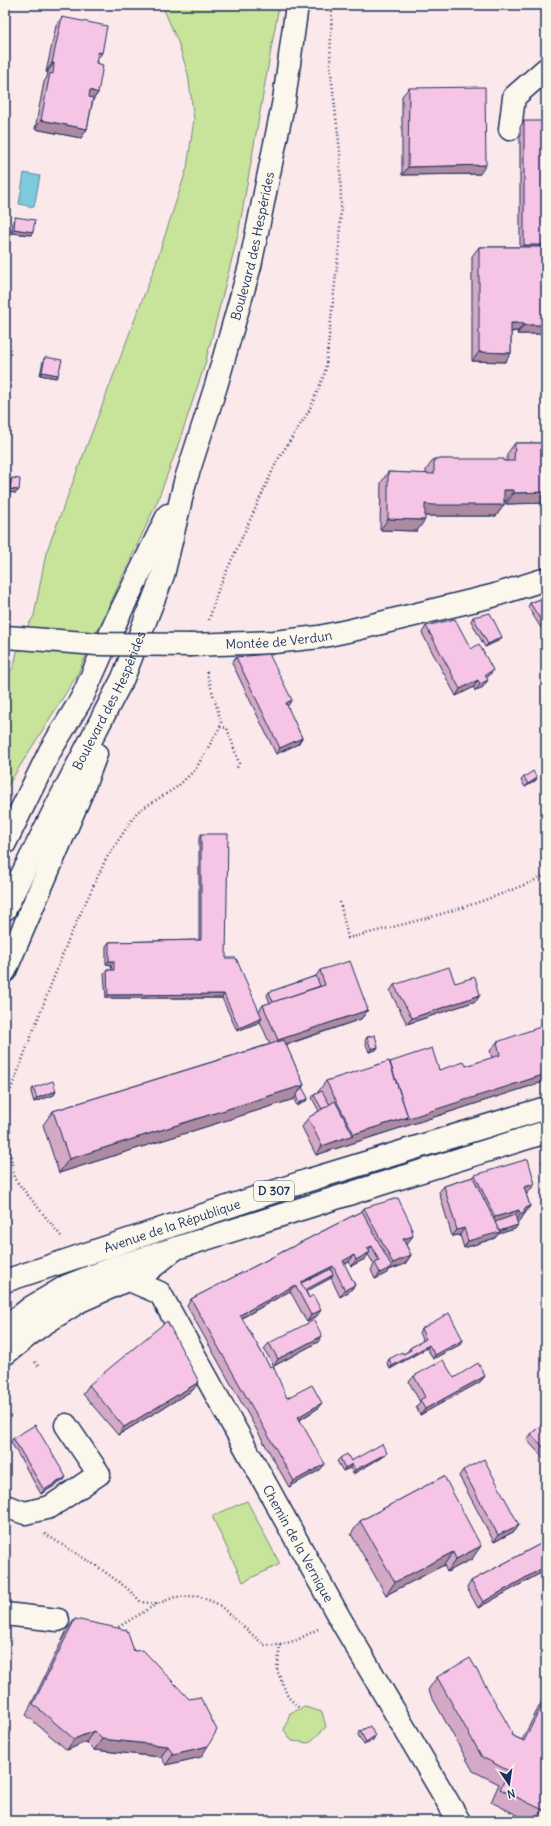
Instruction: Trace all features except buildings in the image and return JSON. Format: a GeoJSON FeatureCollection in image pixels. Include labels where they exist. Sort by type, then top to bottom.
{"type":"FeatureCollection","features":[{"type":"Feature","properties":{"kind":"main road","name":"Boulevard des Hespérides"},"geometry":{"type":"LineString","coordinates":[[5,909],[58,802],[123,678],[163,575],[185,482],[216,386],[250,266],[284,100],[297,5]]}},
{"type":"Feature","properties":{"kind":"main road"},"geometry":{"type":"LineString","coordinates":[[510,129],[514,97],[546,69]]}},
{"type":"Feature","properties":{"kind":"main road","name":"Boulevard des Hespérides"},"geometry":{"type":"LineString","coordinates":[[5,843],[50,751],[82,698],[117,619],[185,482]]}},
{"type":"Feature","properties":{"kind":"main road","name":"Montée de Verdun"},"geometry":{"type":"LineString","coordinates":[[13,637],[97,644],[214,645],[274,642],[319,637],[352,630],[504,593],[546,579]]}},
{"type":"Feature","properties":{"kind":"main road"},"geometry":{"type":"LineString","coordinates":[[5,971],[81,794],[123,678]]}},
{"type":"Feature","properties":{"kind":"main road"},"geometry":{"type":"LineString","coordinates":[[5,820],[50,751]]}},
{"type":"Feature","properties":{"kind":"main road","name":"Avenue de la République"},"geometry":{"type":"LineString","coordinates":[[5,1281],[306,1181],[546,1108]]}},
{"type":"Feature","properties":{"kind":"main road","name":"Avenue de la République"},"geometry":{"type":"LineString","coordinates":[[5,1328],[30,1308],[67,1286],[177,1247],[546,1132]]}},
{"type":"Feature","properties":{"kind":"main road","name":"Avenue de la République"},"geometry":{"type":"LineString","coordinates":[[5,1354],[39,1327],[80,1301],[150,1270],[177,1247]]}},
{"type":"Feature","properties":{"kind":"main road","name":"Chemin de la Vernique"},"geometry":{"type":"LineString","coordinates":[[127,1279],[160,1293],[339,1616],[459,1821]]}},
{"type":"Feature","properties":{"kind":"main road"},"geometry":{"type":"LineString","coordinates":[[5,1506],[25,1513],[50,1507],[99,1474],[66,1425]]}},
{"type":"Feature","properties":{"kind":"main road"},"geometry":{"type":"LineString","coordinates":[[5,1614],[58,1620]]}},
{"type":"Feature","properties":{"kind":"path"},"geometry":{"type":"LineString","coordinates":[[64,1240],[14,1178],[6,1124],[9,1094],[70,938],[106,859],[137,812],[178,787],[195,770],[220,727],[221,722],[205,667],[218,664],[208,623],[218,590],[278,461],[309,411],[325,373],[340,247],[341,204],[340,151],[330,64],[332,5]]}},
{"type":"Feature","properties":{"kind":"path"},"geometry":{"type":"LineString","coordinates":[[220,727],[227,728],[239,763],[236,770]]}},
{"type":"Feature","properties":{"kind":"path"},"geometry":{"type":"LineString","coordinates":[[340,902],[348,938],[429,918],[526,885],[546,876]]}},
{"type":"Feature","properties":{"kind":"path"},"geometry":{"type":"LineString","coordinates":[[44,1534],[98,1567],[127,1588],[140,1602],[157,1604]]}},
{"type":"Feature","properties":{"kind":"path"},"geometry":{"type":"LineString","coordinates":[[109,1628],[116,1629],[157,1604],[175,1597],[198,1596],[218,1604],[264,1645],[280,1646],[297,1640],[323,1626]]}},
{"type":"Feature","properties":{"kind":"path"},"geometry":{"type":"LineString","coordinates":[[280,1646],[277,1670],[288,1697],[300,1709]]}},
{"type":"Feature","properties":{"kind":"green space"},"geometry":{"type":"Polygon","coordinates":[[[162,5],[279,5],[238,235],[205,364],[157,502],[77,675],[5,790],[5,680],[14,666],[20,638],[34,616],[46,553],[154,269],[187,168],[194,119],[188,74],[178,42],[162,5]]]}},
{"type":"Feature","properties":{"kind":"green space"},"geometry":{"type":"Polygon","coordinates":[[[247,1501],[280,1564],[243,1582],[212,1516],[247,1501]]]}},
{"type":"Feature","properties":{"kind":"green space"},"geometry":{"type":"Polygon","coordinates":[[[305,1707],[322,1712],[326,1727],[309,1743],[292,1741],[284,1730],[290,1713],[305,1707]]]}},
{"type":"Feature","properties":{"kind":"water"},"geometry":{"type":"Polygon","coordinates":[[[24,173],[40,176],[34,207],[19,204],[24,173]]]}}]}
